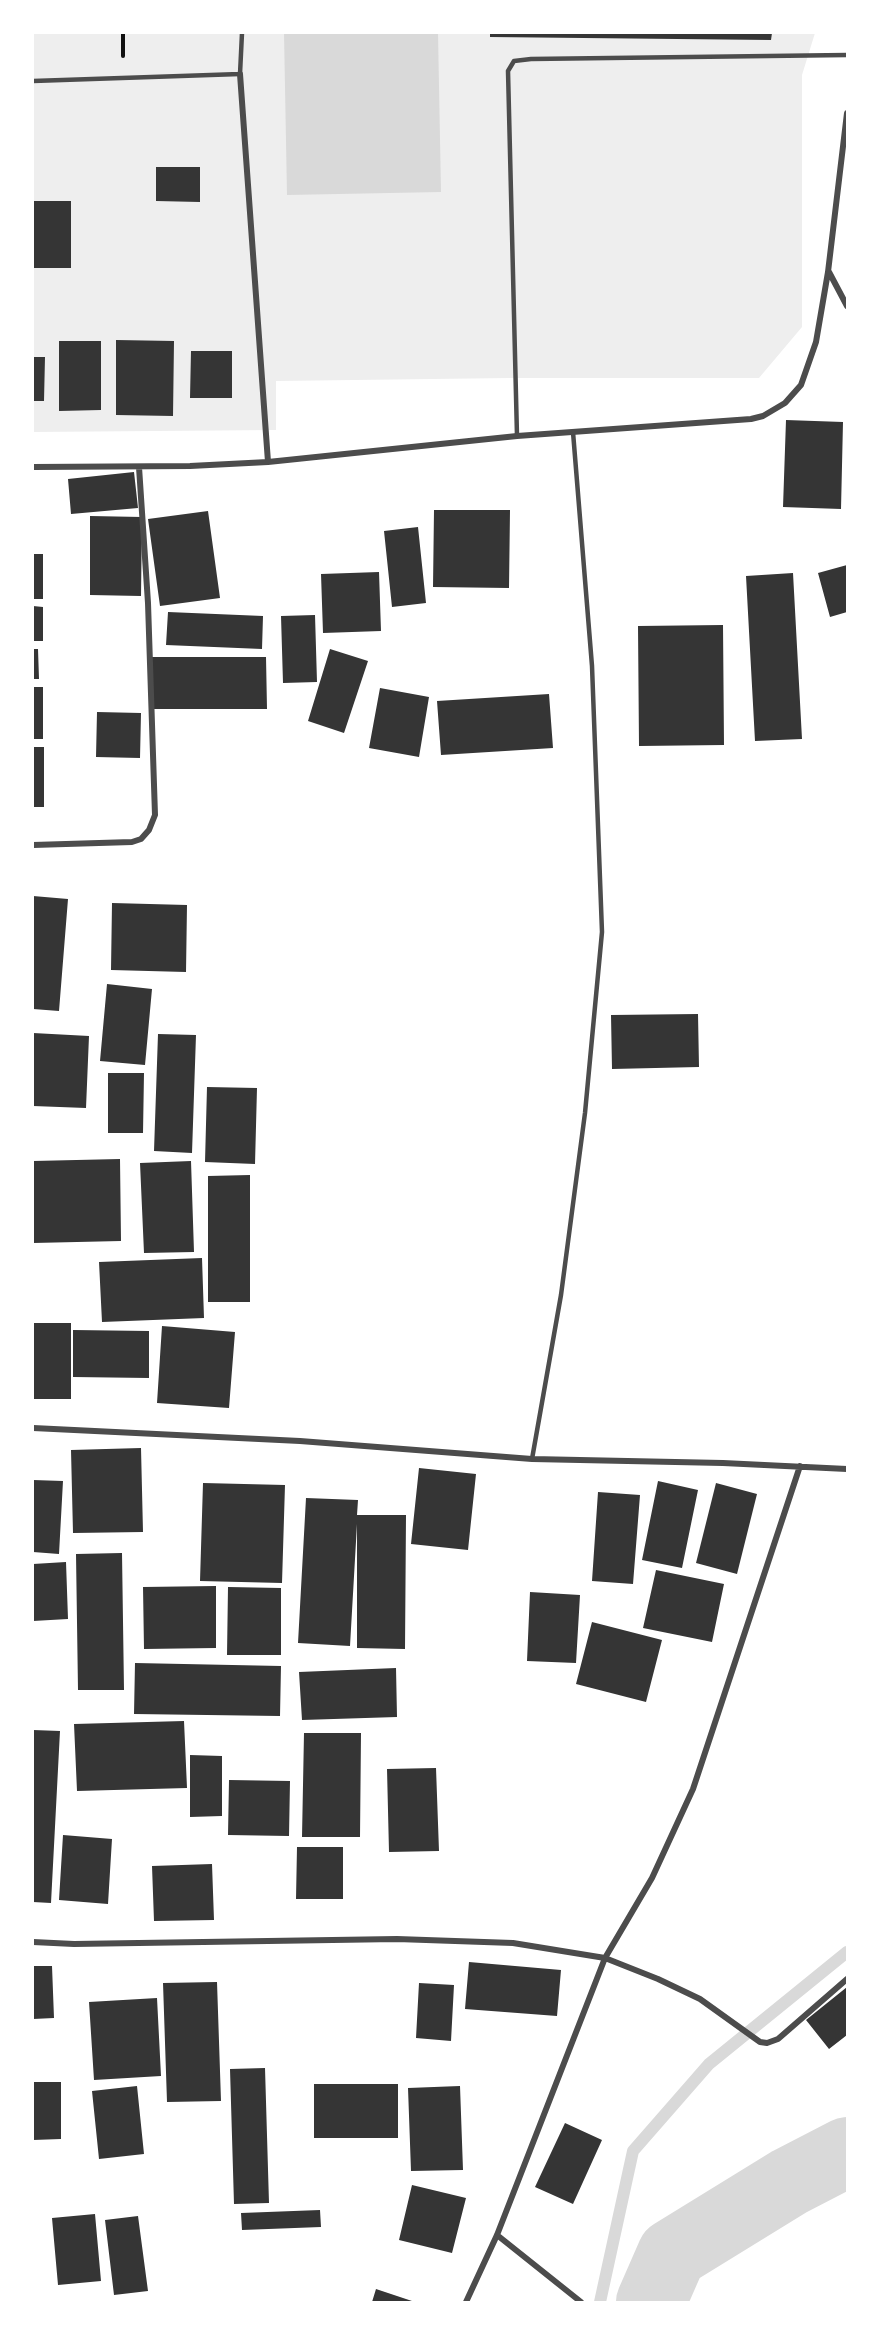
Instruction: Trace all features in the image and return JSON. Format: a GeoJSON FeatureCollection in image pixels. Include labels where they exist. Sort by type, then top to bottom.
{"type":"FeatureCollection","features":[{"type":"Feature","properties":{"kind":"street"},"geometry":{"type":"LineString","coordinates":[[240,74],[268,462]]}},
{"type":"Feature","properties":{"kind":"street"},"geometry":{"type":"LineString","coordinates":[[33,467],[139,467],[268,462],[517,436],[751,419],[763,416],[785,403],[801,385],[816,342],[828,272],[847,113]]}},
{"type":"Feature","properties":{"kind":"street"},"geometry":{"type":"LineString","coordinates":[[828,272],[847,306]]}},
{"type":"Feature","properties":{"kind":"street"},"geometry":{"type":"LineString","coordinates":[[33,845],[132,842],[141,839],[149,830],[155,815],[148,603],[139,467]]}},
{"type":"Feature","properties":{"kind":"street"},"geometry":{"type":"LineString","coordinates":[[33,1428],[300,1441],[532,1459],[847,1469]]}},
{"type":"Feature","properties":{"kind":"street"},"geometry":{"type":"LineString","coordinates":[[466,2302],[496,2235],[605,1958],[652,1878],[693,1789],[800,1466]]}},
{"type":"Feature","properties":{"kind":"street"},"geometry":{"type":"LineString","coordinates":[[33,1942],[86,1944],[397,1939],[513,1943],[605,1958],[700,1999],[760,2042],[767,2043],[778,2039],[847,1979]]}},
{"type":"Feature","properties":{"kind":"street"},"geometry":{"type":"LineString","coordinates":[[496,2235],[581,2302]]}},
{"type":"Feature","properties":{"kind":"lane"},"geometry":{"type":"LineString","coordinates":[[33,81],[123,76],[240,74],[242,33]]}},
{"type":"Feature","properties":{"kind":"lane"},"geometry":{"type":"LineString","coordinates":[[517,436],[508,71],[514,62],[531,59],[847,56]]}},
{"type":"Feature","properties":{"kind":"lane"},"geometry":{"type":"LineString","coordinates":[[532,1459],[561,1295],[585,1113],[602,932],[592,666],[573,432]]}},
{"type":"Feature","properties":{"kind":"shaded area"},"geometry":{"type":"Polygon","coordinates":[[[33,33],[815,33],[802,75],[802,327],[759,378],[276,381],[276,430],[33,432],[33,33]]]}},
{"type":"Feature","properties":{"kind":"shaded area"},"geometry":{"type":"Polygon","coordinates":[[[284,33],[438,33],[441,192],[287,195],[284,33]]]}},
{"type":"Feature","properties":{"kind":"building"},"geometry":{"type":"Polygon","coordinates":[[[490,33],[772,33],[771,40],[490,37],[490,33]]]}},
{"type":"Feature","properties":{"kind":"building"},"geometry":{"type":"Polygon","coordinates":[[[156,167],[200,167],[200,202],[156,201],[156,167]]]}},
{"type":"Feature","properties":{"kind":"building"},"geometry":{"type":"Polygon","coordinates":[[[33,201],[71,201],[71,268],[33,268],[33,201]]]}},
{"type":"Feature","properties":{"kind":"building"},"geometry":{"type":"Polygon","coordinates":[[[116,340],[174,341],[173,416],[116,415],[116,340]]]}},
{"type":"Feature","properties":{"kind":"building"},"geometry":{"type":"Polygon","coordinates":[[[59,341],[101,341],[101,410],[59,411],[59,341]]]}},
{"type":"Feature","properties":{"kind":"building"},"geometry":{"type":"Polygon","coordinates":[[[191,351],[232,351],[232,398],[190,398],[191,351]]]}},
{"type":"Feature","properties":{"kind":"building"},"geometry":{"type":"Polygon","coordinates":[[[33,357],[45,357],[44,401],[33,401],[33,357]]]}},
{"type":"Feature","properties":{"kind":"building"},"geometry":{"type":"Polygon","coordinates":[[[786,420],[843,422],[841,509],[783,507],[786,420]]]}},
{"type":"Feature","properties":{"kind":"building"},"geometry":{"type":"Polygon","coordinates":[[[134,472],[138,508],[71,514],[68,479],[134,472]]]}},
{"type":"Feature","properties":{"kind":"building"},"geometry":{"type":"Polygon","coordinates":[[[434,510],[510,510],[509,588],[433,587],[434,510]]]}},
{"type":"Feature","properties":{"kind":"building"},"geometry":{"type":"Polygon","coordinates":[[[208,511],[220,598],[160,606],[148,519],[208,511]]]}},
{"type":"Feature","properties":{"kind":"building"},"geometry":{"type":"Polygon","coordinates":[[[90,516],[142,517],[141,596],[90,595],[90,516]]]}},
{"type":"Feature","properties":{"kind":"building"},"geometry":{"type":"Polygon","coordinates":[[[418,527],[426,603],[392,607],[384,531],[418,527]]]}},
{"type":"Feature","properties":{"kind":"building"},"geometry":{"type":"Polygon","coordinates":[[[33,554],[43,554],[43,599],[33,599],[33,554]]]}},
{"type":"Feature","properties":{"kind":"building"},"geometry":{"type":"Polygon","coordinates":[[[847,565],[847,612],[830,617],[818,573],[847,565]]]}},
{"type":"Feature","properties":{"kind":"building"},"geometry":{"type":"Polygon","coordinates":[[[379,572],[381,631],[323,633],[321,574],[379,572]]]}},
{"type":"Feature","properties":{"kind":"building"},"geometry":{"type":"Polygon","coordinates":[[[793,573],[802,739],[755,741],[746,576],[793,573]]]}},
{"type":"Feature","properties":{"kind":"building"},"geometry":{"type":"Polygon","coordinates":[[[33,606],[43,607],[43,641],[33,641],[33,606]]]}},
{"type":"Feature","properties":{"kind":"building"},"geometry":{"type":"Polygon","coordinates":[[[168,612],[263,616],[262,649],[166,645],[168,612]]]}},
{"type":"Feature","properties":{"kind":"building"},"geometry":{"type":"Polygon","coordinates":[[[315,615],[317,682],[283,683],[281,616],[315,615]]]}},
{"type":"Feature","properties":{"kind":"building"},"geometry":{"type":"Polygon","coordinates":[[[723,625],[724,745],[639,746],[638,626],[723,625]]]}},
{"type":"Feature","properties":{"kind":"building"},"geometry":{"type":"Polygon","coordinates":[[[33,649],[38,649],[39,679],[33,679],[33,649]]]}},
{"type":"Feature","properties":{"kind":"building"},"geometry":{"type":"Polygon","coordinates":[[[330,649],[368,661],[344,733],[308,721],[330,649]]]}},
{"type":"Feature","properties":{"kind":"building"},"geometry":{"type":"Polygon","coordinates":[[[152,657],[266,657],[267,709],[152,709],[152,657]]]}},
{"type":"Feature","properties":{"kind":"building"},"geometry":{"type":"Polygon","coordinates":[[[33,687],[43,687],[43,739],[33,739],[33,687]]]}},
{"type":"Feature","properties":{"kind":"building"},"geometry":{"type":"Polygon","coordinates":[[[380,688],[429,697],[419,757],[369,748],[380,688]]]}},
{"type":"Feature","properties":{"kind":"building"},"geometry":{"type":"Polygon","coordinates":[[[549,694],[553,748],[441,755],[437,701],[549,694]]]}},
{"type":"Feature","properties":{"kind":"building"},"geometry":{"type":"Polygon","coordinates":[[[97,712],[141,713],[140,758],[96,757],[97,712]]]}},
{"type":"Feature","properties":{"kind":"building"},"geometry":{"type":"Polygon","coordinates":[[[33,747],[44,747],[44,807],[33,807],[33,747]]]}},
{"type":"Feature","properties":{"kind":"building"},"geometry":{"type":"Polygon","coordinates":[[[33,896],[68,899],[59,1011],[33,1009],[33,896]]]}},
{"type":"Feature","properties":{"kind":"building"},"geometry":{"type":"Polygon","coordinates":[[[112,903],[187,905],[186,972],[111,970],[112,903]]]}},
{"type":"Feature","properties":{"kind":"building"},"geometry":{"type":"Polygon","coordinates":[[[107,984],[152,989],[145,1065],[100,1061],[107,984]]]}},
{"type":"Feature","properties":{"kind":"building"},"geometry":{"type":"Polygon","coordinates":[[[698,1014],[699,1067],[612,1069],[611,1015],[698,1014]]]}},
{"type":"Feature","properties":{"kind":"building"},"geometry":{"type":"Polygon","coordinates":[[[33,1033],[89,1036],[86,1108],[33,1106],[33,1033]]]}},
{"type":"Feature","properties":{"kind":"building"},"geometry":{"type":"Polygon","coordinates":[[[158,1034],[196,1035],[192,1153],[154,1151],[158,1034]]]}},
{"type":"Feature","properties":{"kind":"building"},"geometry":{"type":"Polygon","coordinates":[[[108,1073],[144,1073],[143,1133],[108,1133],[108,1073]]]}},
{"type":"Feature","properties":{"kind":"building"},"geometry":{"type":"Polygon","coordinates":[[[207,1087],[257,1088],[255,1164],[205,1162],[207,1087]]]}},
{"type":"Feature","properties":{"kind":"building"},"geometry":{"type":"Polygon","coordinates":[[[120,1159],[121,1241],[33,1243],[33,1161],[120,1159]]]}},
{"type":"Feature","properties":{"kind":"building"},"geometry":{"type":"Polygon","coordinates":[[[191,1161],[194,1252],[144,1253],[140,1163],[191,1161]]]}},
{"type":"Feature","properties":{"kind":"building"},"geometry":{"type":"Polygon","coordinates":[[[250,1175],[250,1302],[208,1302],[208,1176],[250,1175]]]}},
{"type":"Feature","properties":{"kind":"building"},"geometry":{"type":"Polygon","coordinates":[[[202,1258],[204,1318],[102,1322],[99,1262],[202,1258]]]}},
{"type":"Feature","properties":{"kind":"building"},"geometry":{"type":"Polygon","coordinates":[[[33,1323],[71,1323],[71,1399],[33,1399],[33,1323]]]}},
{"type":"Feature","properties":{"kind":"building"},"geometry":{"type":"Polygon","coordinates":[[[162,1326],[235,1332],[229,1408],[157,1403],[162,1326]]]}},
{"type":"Feature","properties":{"kind":"building"},"geometry":{"type":"Polygon","coordinates":[[[73,1330],[149,1331],[149,1378],[73,1377],[73,1330]]]}},
{"type":"Feature","properties":{"kind":"building"},"geometry":{"type":"Polygon","coordinates":[[[141,1448],[143,1532],[73,1533],[71,1450],[141,1448]]]}},
{"type":"Feature","properties":{"kind":"building"},"geometry":{"type":"Polygon","coordinates":[[[419,1468],[476,1474],[468,1550],[411,1544],[419,1468]]]}},
{"type":"Feature","properties":{"kind":"building"},"geometry":{"type":"Polygon","coordinates":[[[33,1480],[63,1481],[59,1554],[33,1552],[33,1480]]]}},
{"type":"Feature","properties":{"kind":"building"},"geometry":{"type":"Polygon","coordinates":[[[658,1481],[698,1490],[682,1568],[642,1560],[658,1481]]]}},
{"type":"Feature","properties":{"kind":"building"},"geometry":{"type":"Polygon","coordinates":[[[203,1483],[285,1485],[282,1583],[200,1581],[203,1483]]]}},
{"type":"Feature","properties":{"kind":"building"},"geometry":{"type":"Polygon","coordinates":[[[716,1483],[757,1494],[737,1574],[696,1563],[716,1483]]]}},
{"type":"Feature","properties":{"kind":"building"},"geometry":{"type":"Polygon","coordinates":[[[598,1492],[640,1495],[633,1584],[592,1581],[598,1492]]]}},
{"type":"Feature","properties":{"kind":"building"},"geometry":{"type":"Polygon","coordinates":[[[306,1498],[358,1500],[357,1515],[406,1515],[405,1649],[357,1648],[357,1524],[350,1646],[298,1643],[306,1498]]]}},
{"type":"Feature","properties":{"kind":"building"},"geometry":{"type":"Polygon","coordinates":[[[122,1553],[124,1690],[78,1690],[76,1554],[122,1553]]]}},
{"type":"Feature","properties":{"kind":"building"},"geometry":{"type":"Polygon","coordinates":[[[66,1562],[68,1619],[33,1621],[33,1564],[66,1562]]]}},
{"type":"Feature","properties":{"kind":"building"},"geometry":{"type":"Polygon","coordinates":[[[656,1570],[724,1584],[712,1642],[643,1628],[656,1570]]]}},
{"type":"Feature","properties":{"kind":"building"},"geometry":{"type":"Polygon","coordinates":[[[216,1586],[216,1648],[144,1649],[143,1587],[216,1586]]]}},
{"type":"Feature","properties":{"kind":"building"},"geometry":{"type":"Polygon","coordinates":[[[228,1587],[281,1588],[281,1655],[227,1655],[228,1587]]]}},
{"type":"Feature","properties":{"kind":"building"},"geometry":{"type":"Polygon","coordinates":[[[530,1592],[580,1595],[576,1663],[527,1661],[530,1592]]]}},
{"type":"Feature","properties":{"kind":"building"},"geometry":{"type":"Polygon","coordinates":[[[592,1622],[662,1640],[646,1702],[576,1684],[592,1622]]]}},
{"type":"Feature","properties":{"kind":"building"},"geometry":{"type":"Polygon","coordinates":[[[135,1663],[281,1666],[280,1716],[134,1714],[135,1663]]]}},
{"type":"Feature","properties":{"kind":"building"},"geometry":{"type":"Polygon","coordinates":[[[396,1668],[397,1717],[302,1720],[299,1672],[396,1668]]]}},
{"type":"Feature","properties":{"kind":"building"},"geometry":{"type":"Polygon","coordinates":[[[184,1721],[187,1788],[77,1791],[74,1724],[184,1721]]]}},
{"type":"Feature","properties":{"kind":"building"},"geometry":{"type":"Polygon","coordinates":[[[33,1730],[60,1731],[51,1903],[33,1902],[33,1730]]]}},
{"type":"Feature","properties":{"kind":"building"},"geometry":{"type":"Polygon","coordinates":[[[304,1733],[361,1733],[360,1837],[302,1837],[304,1733]]]}},
{"type":"Feature","properties":{"kind":"building"},"geometry":{"type":"Polygon","coordinates":[[[190,1755],[222,1756],[222,1816],[190,1817],[190,1755]]]}},
{"type":"Feature","properties":{"kind":"building"},"geometry":{"type":"Polygon","coordinates":[[[436,1768],[439,1851],[389,1852],[387,1769],[436,1768]]]}},
{"type":"Feature","properties":{"kind":"building"},"geometry":{"type":"Polygon","coordinates":[[[229,1780],[290,1781],[289,1836],[228,1835],[229,1780]]]}},
{"type":"Feature","properties":{"kind":"building"},"geometry":{"type":"Polygon","coordinates":[[[63,1835],[112,1839],[108,1904],[59,1900],[63,1835]]]}},
{"type":"Feature","properties":{"kind":"building"},"geometry":{"type":"Polygon","coordinates":[[[297,1847],[343,1847],[343,1899],[296,1899],[297,1847]]]}},
{"type":"Feature","properties":{"kind":"building"},"geometry":{"type":"Polygon","coordinates":[[[212,1864],[214,1920],[154,1921],[152,1866],[212,1864]]]}},
{"type":"Feature","properties":{"kind":"building"},"geometry":{"type":"Polygon","coordinates":[[[469,1962],[561,1970],[557,2016],[465,2009],[469,1962]]]}},
{"type":"Feature","properties":{"kind":"building"},"geometry":{"type":"Polygon","coordinates":[[[33,1966],[52,1966],[54,2018],[33,2019],[33,1966]]]}},
{"type":"Feature","properties":{"kind":"building"},"geometry":{"type":"Polygon","coordinates":[[[217,1982],[221,2101],[167,2102],[163,1983],[217,1982]]]}},
{"type":"Feature","properties":{"kind":"building"},"geometry":{"type":"Polygon","coordinates":[[[419,1983],[454,1985],[451,2041],[416,2038],[419,1983]]]}},
{"type":"Feature","properties":{"kind":"building"},"geometry":{"type":"Polygon","coordinates":[[[847,1987],[847,2035],[829,2049],[806,2020],[847,1987]]]}},
{"type":"Feature","properties":{"kind":"building"},"geometry":{"type":"Polygon","coordinates":[[[157,1998],[161,2076],[94,2080],[89,2002],[157,1998]]]}},
{"type":"Feature","properties":{"kind":"building"},"geometry":{"type":"Polygon","coordinates":[[[265,2068],[269,2203],[234,2204],[230,2069],[265,2068]]]}},
{"type":"Feature","properties":{"kind":"building"},"geometry":{"type":"Polygon","coordinates":[[[33,2082],[61,2082],[61,2139],[33,2140],[33,2082]]]}},
{"type":"Feature","properties":{"kind":"building"},"geometry":{"type":"Polygon","coordinates":[[[314,2084],[398,2084],[398,2138],[314,2138],[314,2084]]]}},
{"type":"Feature","properties":{"kind":"building"},"geometry":{"type":"Polygon","coordinates":[[[137,2086],[144,2154],[99,2159],[92,2091],[137,2086]]]}},
{"type":"Feature","properties":{"kind":"building"},"geometry":{"type":"Polygon","coordinates":[[[460,2086],[463,2170],[411,2171],[408,2088],[460,2086]]]}},
{"type":"Feature","properties":{"kind":"building"},"geometry":{"type":"Polygon","coordinates":[[[565,2123],[602,2140],[573,2204],[535,2187],[565,2123]]]}},
{"type":"Feature","properties":{"kind":"building"},"geometry":{"type":"Polygon","coordinates":[[[412,2185],[466,2198],[452,2253],[399,2240],[412,2185]]]}},
{"type":"Feature","properties":{"kind":"building"},"geometry":{"type":"Polygon","coordinates":[[[320,2210],[321,2227],[242,2230],[241,2213],[320,2210]]]}},
{"type":"Feature","properties":{"kind":"building"},"geometry":{"type":"Polygon","coordinates":[[[95,2214],[101,2281],[58,2285],[52,2218],[95,2214]]]}},
{"type":"Feature","properties":{"kind":"building"},"geometry":{"type":"Polygon","coordinates":[[[138,2216],[148,2291],[114,2295],[105,2220],[138,2216]]]}},
{"type":"Feature","properties":{"kind":"building"},"geometry":{"type":"Polygon","coordinates":[[[376,2289],[415,2302],[372,2302],[376,2289]]]}},
{"type":"Feature","properties":{"kind":"waterway"},"geometry":{"type":"LineString","coordinates":[[600,2302],[633,2151],[709,2064],[847,1952]]}},
{"type":"Feature","properties":{"kind":"waterway"},"geometry":{"type":"LineString","coordinates":[[651,2302],[672,2254],[789,2182],[847,2152]]}}]}
